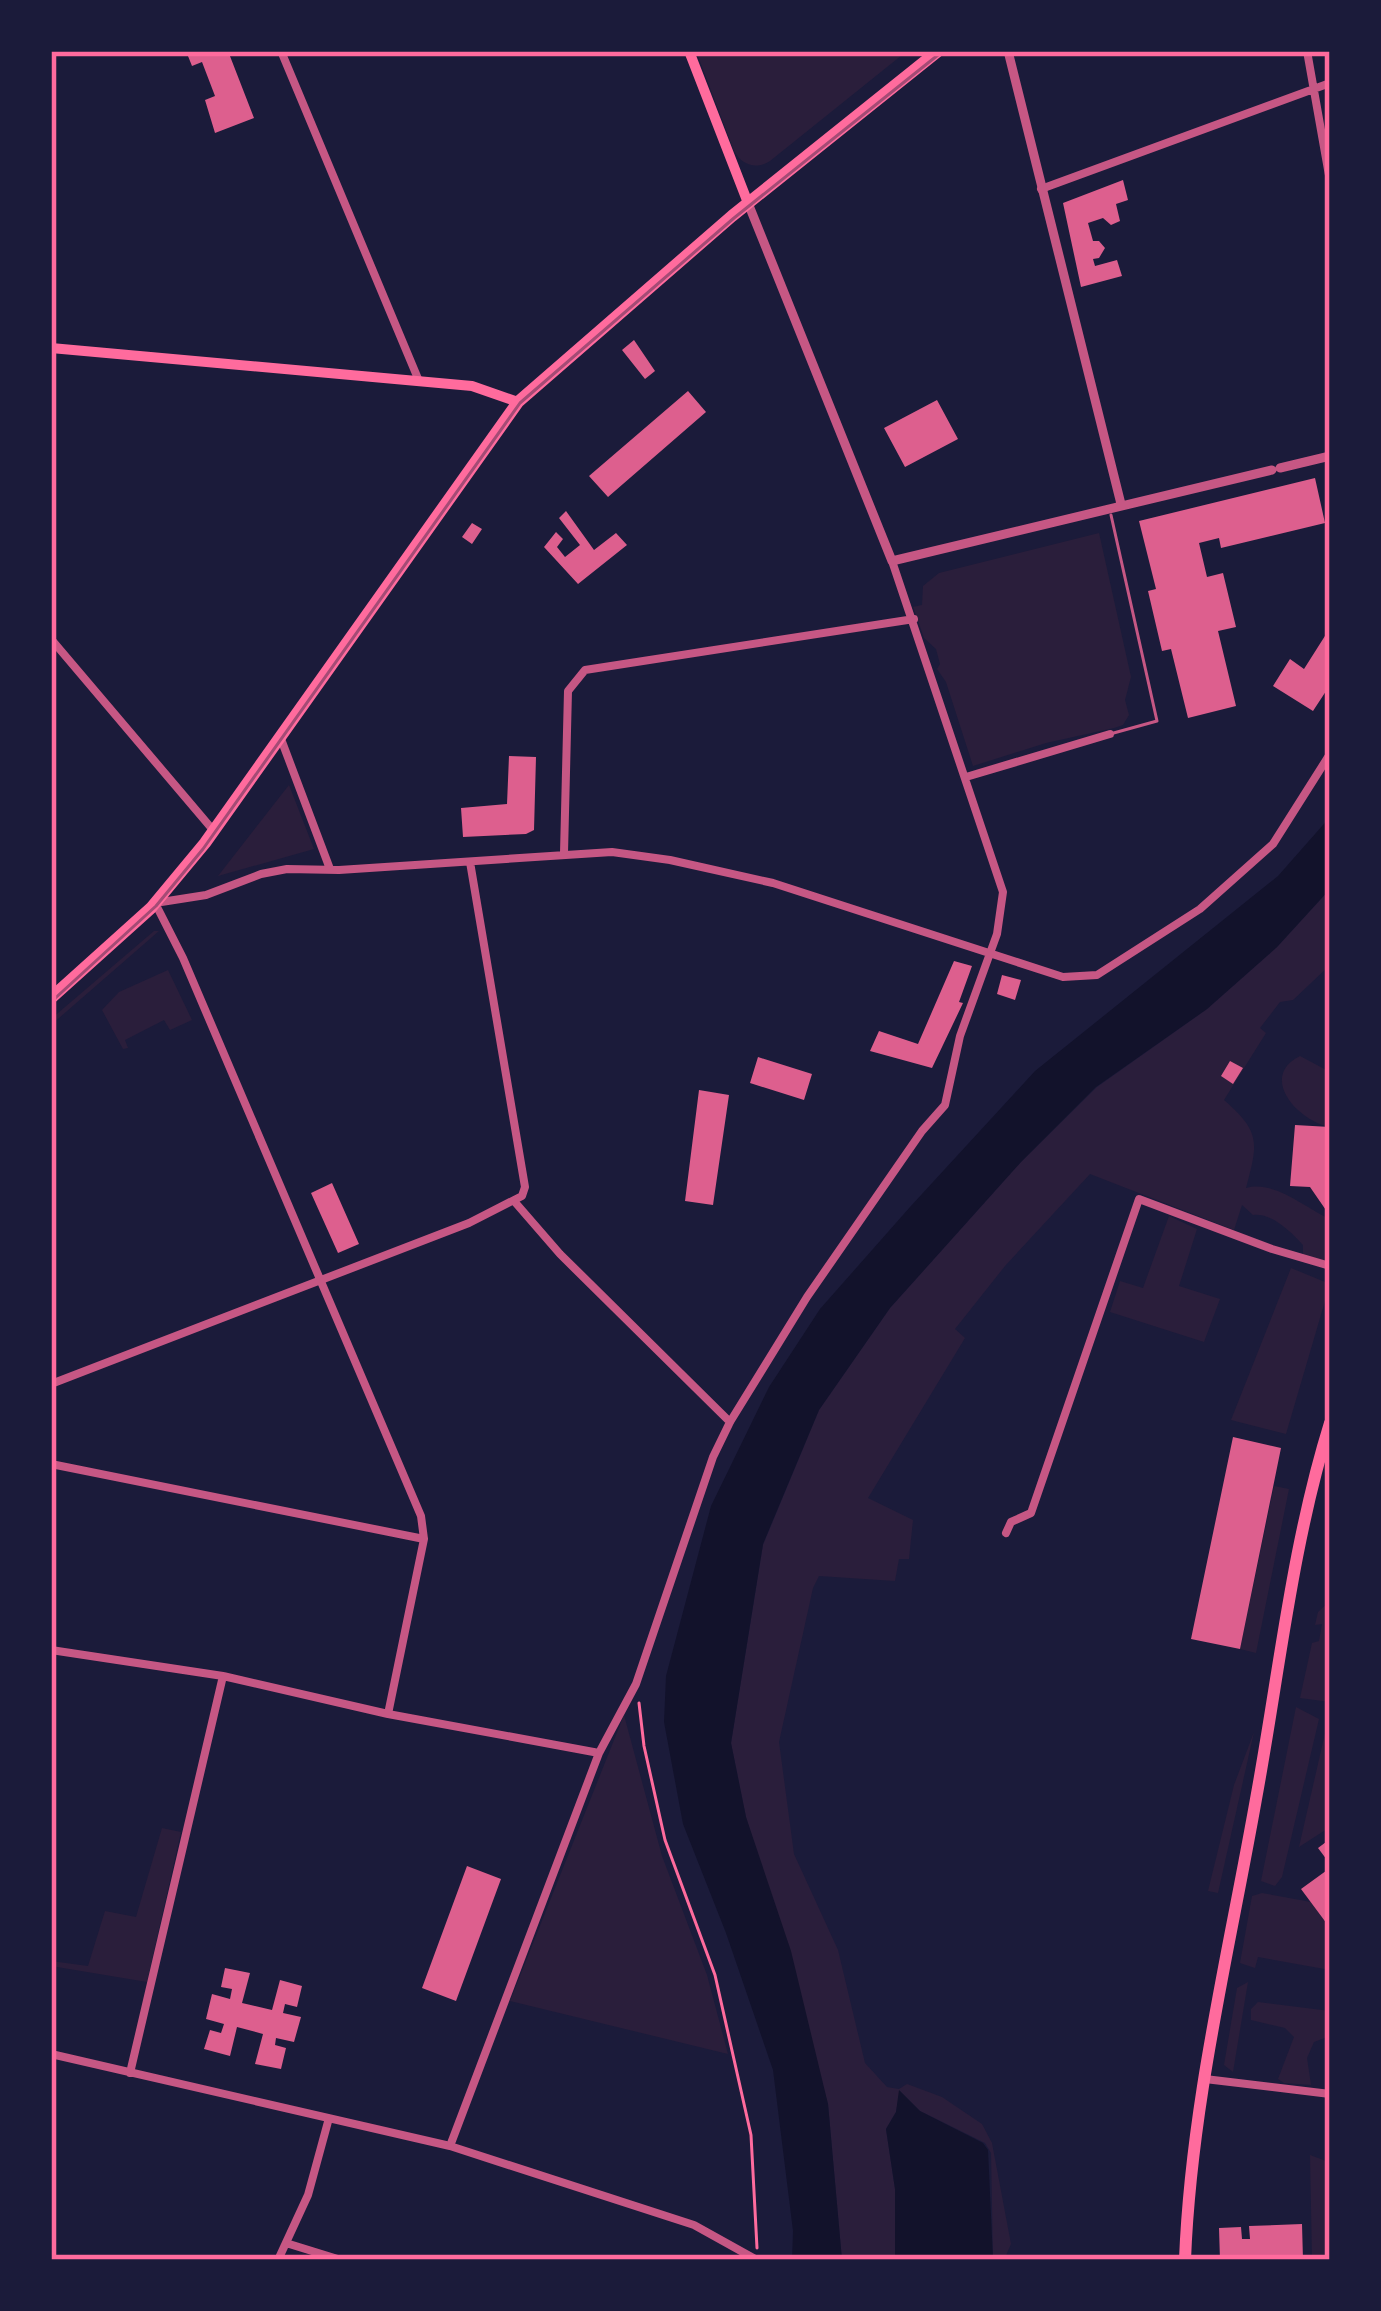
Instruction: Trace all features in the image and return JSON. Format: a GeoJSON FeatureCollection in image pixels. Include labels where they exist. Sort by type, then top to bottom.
{"type":"FeatureCollection","features":[{"type":"Feature","properties":{"kind":"main road"},"geometry":{"type":"LineString","coordinates":[[689,51],[748,203]]}},
{"type":"Feature","properties":{"kind":"main road"},"geometry":{"type":"LineString","coordinates":[[51,998],[155,903],[213,831],[518,402],[748,203],[938,51]]}},
{"type":"Feature","properties":{"kind":"main road"},"geometry":{"type":"LineString","coordinates":[[51,348],[472,386],[518,402]]}},
{"type":"Feature","properties":{"kind":"main road"},"geometry":{"type":"LineString","coordinates":[[1185,2260],[1187,2200],[1205,2079],[1296,1558],[1330,1423]]}},
{"type":"Feature","properties":{"kind":"street"},"geometry":{"type":"LineString","coordinates":[[281,51],[419,381]]}},
{"type":"Feature","properties":{"kind":"street"},"geometry":{"type":"LineString","coordinates":[[1007,51],[1115,506]]}},
{"type":"Feature","properties":{"kind":"street"},"geometry":{"type":"LineString","coordinates":[[1307,51],[1330,181]]}},
{"type":"Feature","properties":{"kind":"street"},"geometry":{"type":"LineString","coordinates":[[1041,189],[1330,83]]}},
{"type":"Feature","properties":{"kind":"street"},"geometry":{"type":"LineString","coordinates":[[450,2146],[599,1753],[636,1684],[713,1457],[807,1297],[945,1105],[960,1036],[997,934],[1003,892],[914,619],[748,203]]}},
{"type":"Feature","properties":{"kind":"street"},"geometry":{"type":"LineString","coordinates":[[892,561],[1330,455]]}},
{"type":"Feature","properties":{"kind":"street"},"geometry":{"type":"LineString","coordinates":[[564,853],[568,692],[578,676],[594,668],[914,619]]}},
{"type":"Feature","properties":{"kind":"street"},"geometry":{"type":"LineString","coordinates":[[51,639],[213,831]]}},
{"type":"Feature","properties":{"kind":"street"},"geometry":{"type":"LineString","coordinates":[[966,777],[1109,734]]}},
{"type":"Feature","properties":{"kind":"street"},"geometry":{"type":"LineString","coordinates":[[281,739],[331,870]]}},
{"type":"Feature","properties":{"kind":"street"},"geometry":{"type":"LineString","coordinates":[[388,1714],[424,1539],[421,1516],[183,958],[155,903],[206,895],[287,869],[612,852],[772,883],[1063,977],[1097,976],[1200,909],[1252,865],[1290,820],[1330,754]]}},
{"type":"Feature","properties":{"kind":"street"},"geometry":{"type":"LineString","coordinates":[[51,1384],[514,1202],[525,1187],[470,862]]}},
{"type":"Feature","properties":{"kind":"street"},"geometry":{"type":"LineString","coordinates":[[1006,1533],[1011,1522],[1031,1513],[1139,1199],[1330,1266]]}},
{"type":"Feature","properties":{"kind":"street"},"geometry":{"type":"LineString","coordinates":[[514,1202],[730,1422]]}},
{"type":"Feature","properties":{"kind":"street"},"geometry":{"type":"LineString","coordinates":[[51,1464],[424,1539]]}},
{"type":"Feature","properties":{"kind":"street"},"geometry":{"type":"LineString","coordinates":[[51,1650],[223,1676],[388,1714],[599,1753]]}},
{"type":"Feature","properties":{"kind":"street"},"geometry":{"type":"LineString","coordinates":[[130,2073],[223,1676]]}},
{"type":"Feature","properties":{"kind":"street"},"geometry":{"type":"LineString","coordinates":[[51,2054],[450,2146],[694,2224],[757,2259]]}},
{"type":"Feature","properties":{"kind":"street"},"geometry":{"type":"LineString","coordinates":[[1205,2079],[1330,2094]]}},
{"type":"Feature","properties":{"kind":"street"},"geometry":{"type":"LineString","coordinates":[[278,2260],[308,2195],[329,2118]]}},
{"type":"Feature","properties":{"kind":"street"},"geometry":{"type":"LineString","coordinates":[[286,2242],[341,2260]]}},
{"type":"Feature","properties":{"kind":"lane"},"geometry":{"type":"LineString","coordinates":[[1109,734],[1157,721],[1115,506]]}},
{"type":"Feature","properties":{"kind":"path"},"geometry":{"type":"LineString","coordinates":[[636,1684],[664,1840],[715,1975],[751,2135],[757,2259]]}},
{"type":"Feature","properties":{"kind":"shaded area"},"geometry":{"type":"Polygon","coordinates":[[[696,51],[907,51],[770,161],[755,165],[745,163],[734,151],[696,51]]]}},
{"type":"Feature","properties":{"kind":"shaded area"},"geometry":{"type":"Polygon","coordinates":[[[1099,533],[1131,677],[1125,700],[1129,715],[1123,725],[1114,728],[973,766],[946,682],[937,669],[936,649],[924,638],[913,607],[922,605],[923,586],[939,573],[1099,533]]]}},
{"type":"Feature","properties":{"kind":"shaded area"},"geometry":{"type":"Polygon","coordinates":[[[289,785],[314,849],[218,876],[289,785]]]}},
{"type":"Feature","properties":{"kind":"shaded area"},"geometry":{"type":"Polygon","coordinates":[[[1330,817],[1330,889],[1277,947],[1207,1009],[1096,1087],[1021,1162],[890,1308],[819,1410],[763,1544],[731,1743],[746,1817],[791,1951],[828,2104],[842,2260],[792,2260],[793,2231],[773,2070],[683,1824],[664,1722],[666,1676],[711,1506],[769,1387],[820,1309],[910,1207],[1035,1071],[1278,876],[1330,817]]]}},
{"type":"Feature","properties":{"kind":"shaded area"},"geometry":{"type":"Polygon","coordinates":[[[1330,889],[1330,965],[1293,1000],[1280,1002],[1260,1028],[1266,1033],[1224,1100],[1245,1121],[1253,1139],[1246,1188],[1279,1191],[1330,1219],[1330,1263],[1303,1254],[1303,1245],[1286,1229],[1242,1205],[1234,1230],[1090,1174],[1005,1266],[955,1329],[965,1338],[868,1498],[913,1520],[909,1559],[899,1559],[895,1581],[819,1576],[813,1588],[779,1742],[794,1854],[838,1950],[865,2063],[887,2087],[899,2089],[907,2084],[942,2097],[982,2124],[992,2143],[1011,2244],[1004,2260],[993,2260],[991,2153],[985,2143],[920,2111],[900,2091],[886,2129],[895,2189],[895,2260],[842,2260],[828,2104],[746,1817],[731,1743],[763,1545],[819,1410],[890,1308],[1021,1162],[1097,1087],[1207,1009],[1277,947],[1330,889]]]}},
{"type":"Feature","properties":{"kind":"shaded area"},"geometry":{"type":"Polygon","coordinates":[[[159,931],[51,1025],[51,1019],[159,931]]]}},
{"type":"Feature","properties":{"kind":"shaded area"},"geometry":{"type":"Polygon","coordinates":[[[168,970],[192,1020],[170,1030],[164,1020],[125,1040],[128,1048],[123,1049],[102,1010],[119,992],[168,970]]]}},
{"type":"Feature","properties":{"kind":"shaded area"},"geometry":{"type":"Polygon","coordinates":[[[1300,1056],[1330,1072],[1330,1127],[1306,1116],[1287,1097],[1282,1075],[1300,1056]]]}},
{"type":"Feature","properties":{"kind":"shaded area"},"geometry":{"type":"Polygon","coordinates":[[[1169,1216],[1197,1229],[1179,1286],[1220,1299],[1204,1342],[1110,1312],[1120,1281],[1143,1288],[1169,1216]]]}},
{"type":"Feature","properties":{"kind":"shaded area"},"geometry":{"type":"Polygon","coordinates":[[[1291,1268],[1330,1284],[1286,1434],[1231,1420],[1291,1268]]]}},
{"type":"Feature","properties":{"kind":"shaded area"},"geometry":{"type":"Polygon","coordinates":[[[1274,1486],[1289,1489],[1256,1653],[1240,1649],[1274,1486]]]}},
{"type":"Feature","properties":{"kind":"shaded area"},"geometry":{"type":"Polygon","coordinates":[[[1330,1601],[1330,1702],[1300,1698],[1312,1643],[1319,1641],[1318,1612],[1330,1601]]]}},
{"type":"Feature","properties":{"kind":"shaded area"},"geometry":{"type":"Polygon","coordinates":[[[1296,1707],[1319,1719],[1282,1877],[1275,1886],[1261,1881],[1296,1707]]]}},
{"type":"Feature","properties":{"kind":"shaded area"},"geometry":{"type":"Polygon","coordinates":[[[624,1715],[662,1856],[707,1975],[728,2054],[510,2001],[624,1715]]]}},
{"type":"Feature","properties":{"kind":"shaded area"},"geometry":{"type":"Polygon","coordinates":[[[1330,1717],[1330,1827],[1299,1847],[1328,1720],[1330,1717]]]}},
{"type":"Feature","properties":{"kind":"shaded area"},"geometry":{"type":"Polygon","coordinates":[[[1254,1732],[1218,1893],[1208,1891],[1234,1785],[1254,1732]]]}},
{"type":"Feature","properties":{"kind":"shaded area"},"geometry":{"type":"Polygon","coordinates":[[[162,1828],[181,1832],[147,1982],[51,1966],[51,1961],[88,1966],[105,1911],[136,1917],[162,1828]]]}},
{"type":"Feature","properties":{"kind":"shaded area"},"geometry":{"type":"Polygon","coordinates":[[[1262,1893],[1311,1902],[1330,1928],[1330,1970],[1258,1957],[1255,1968],[1240,1963],[1252,1896],[1262,1893]]]}},
{"type":"Feature","properties":{"kind":"shaded area"},"geometry":{"type":"Polygon","coordinates":[[[1248,1982],[1233,2072],[1224,2065],[1237,1988],[1248,1982]]]}},
{"type":"Feature","properties":{"kind":"shaded area"},"geometry":{"type":"Polygon","coordinates":[[[1258,2002],[1330,2011],[1330,2036],[1314,2042],[1307,2058],[1311,2085],[1278,2079],[1294,2037],[1285,2028],[1251,2020],[1251,2009],[1258,2002]]]}},
{"type":"Feature","properties":{"kind":"shaded area"},"geometry":{"type":"Polygon","coordinates":[[[899,2090],[920,2111],[988,2150],[993,2260],[895,2260],[895,2189],[886,2129],[896,2112],[899,2090]]]}},
{"type":"Feature","properties":{"kind":"shaded area"},"geometry":{"type":"Polygon","coordinates":[[[1310,2155],[1326,2161],[1330,2168],[1330,2260],[1312,2260],[1310,2155]]]}},
{"type":"Feature","properties":{"kind":"building"},"geometry":{"type":"Polygon","coordinates":[[[186,51],[228,51],[254,118],[215,133],[205,100],[215,96],[202,62],[192,66],[186,51]]]}},
{"type":"Feature","properties":{"kind":"building"},"geometry":{"type":"Polygon","coordinates":[[[1123,180],[1128,200],[1116,204],[1120,221],[1111,225],[1103,218],[1088,223],[1093,241],[1105,248],[1093,259],[1095,266],[1117,260],[1122,276],[1081,287],[1063,203],[1123,180]]]}},
{"type":"Feature","properties":{"kind":"building"},"geometry":{"type":"Polygon","coordinates":[[[634,340],[655,371],[645,379],[622,350],[634,340]]]}},
{"type":"Feature","properties":{"kind":"building"},"geometry":{"type":"Polygon","coordinates":[[[688,391],[706,412],[608,497],[589,476],[688,391]]]}},
{"type":"Feature","properties":{"kind":"building"},"geometry":{"type":"Polygon","coordinates":[[[937,400],[958,439],[905,467],[884,428],[937,400]]]}},
{"type":"Feature","properties":{"kind":"building"},"geometry":{"type":"Polygon","coordinates":[[[1315,478],[1325,523],[1221,548],[1219,538],[1199,543],[1207,577],[1223,573],[1236,627],[1218,631],[1236,706],[1188,718],[1171,649],[1162,651],[1148,591],[1156,589],[1139,521],[1315,478]]]}},
{"type":"Feature","properties":{"kind":"building"},"geometry":{"type":"Polygon","coordinates":[[[566,511],[594,550],[616,533],[627,545],[578,584],[544,547],[556,532],[563,539],[557,547],[565,557],[580,545],[559,518],[566,511]]]}},
{"type":"Feature","properties":{"kind":"building"},"geometry":{"type":"Polygon","coordinates":[[[472,523],[482,529],[472,544],[462,537],[472,523]]]}},
{"type":"Feature","properties":{"kind":"building"},"geometry":{"type":"Polygon","coordinates":[[[1330,628],[1330,685],[1313,711],[1273,686],[1290,659],[1304,669],[1330,628]]]}},
{"type":"Feature","properties":{"kind":"building"},"geometry":{"type":"Polygon","coordinates":[[[509,756],[536,757],[534,830],[463,837],[461,808],[507,804],[509,756]]]}},
{"type":"Feature","properties":{"kind":"building"},"geometry":{"type":"Polygon","coordinates":[[[954,961],[972,966],[959,1002],[963,1003],[932,1068],[870,1051],[879,1031],[918,1044],[954,961]]]}},
{"type":"Feature","properties":{"kind":"building"},"geometry":{"type":"Polygon","coordinates":[[[1002,975],[1021,980],[1015,1000],[997,994],[1002,975]]]}},
{"type":"Feature","properties":{"kind":"building"},"geometry":{"type":"Polygon","coordinates":[[[758,1057],[812,1074],[804,1100],[750,1083],[758,1057]]]}},
{"type":"Feature","properties":{"kind":"building"},"geometry":{"type":"Polygon","coordinates":[[[1230,1061],[1243,1068],[1233,1084],[1221,1076],[1230,1061]]]}},
{"type":"Feature","properties":{"kind":"building"},"geometry":{"type":"Polygon","coordinates":[[[699,1090],[729,1095],[713,1205],[685,1201],[699,1090]]]}},
{"type":"Feature","properties":{"kind":"building"},"geometry":{"type":"Polygon","coordinates":[[[1295,1125],[1330,1127],[1330,1216],[1310,1187],[1290,1186],[1295,1125]]]}},
{"type":"Feature","properties":{"kind":"building"},"geometry":{"type":"Polygon","coordinates":[[[332,1183],[359,1244],[338,1253],[311,1193],[332,1183]]]}},
{"type":"Feature","properties":{"kind":"building"},"geometry":{"type":"Polygon","coordinates":[[[1233,1437],[1281,1448],[1240,1649],[1191,1639],[1233,1437]]]}},
{"type":"Feature","properties":{"kind":"building"},"geometry":{"type":"Polygon","coordinates":[[[1330,1839],[1330,1864],[1318,1848],[1330,1839]]]}},
{"type":"Feature","properties":{"kind":"building"},"geometry":{"type":"Polygon","coordinates":[[[467,1866],[501,1879],[456,2001],[422,1988],[467,1866]]]}},
{"type":"Feature","properties":{"kind":"building"},"geometry":{"type":"Polygon","coordinates":[[[1330,1868],[1330,1928],[1301,1889],[1330,1868]]]}},
{"type":"Feature","properties":{"kind":"building"},"geometry":{"type":"Polygon","coordinates":[[[225,1968],[250,1973],[242,2003],[272,2010],[280,1980],[302,1986],[297,2007],[285,2004],[283,2013],[301,2017],[294,2042],[276,2038],[275,2045],[286,2048],[281,2069],[255,2064],[263,2034],[237,2027],[230,2056],[204,2049],[210,2030],[221,2033],[224,2024],[206,2019],[212,1994],[230,1999],[232,1989],[221,1987],[225,1968]]]}},
{"type":"Feature","properties":{"kind":"building"},"geometry":{"type":"Polygon","coordinates":[[[1302,2224],[1303,2260],[1220,2260],[1219,2228],[1241,2227],[1242,2239],[1250,2239],[1249,2226],[1302,2224]]]}},
{"type":"Feature","properties":{"kind":"tram line"},"geometry":{"type":"LineString","coordinates":[[51,1002],[156,906],[203,849],[520,403],[734,218],[943,51]]}}]}
